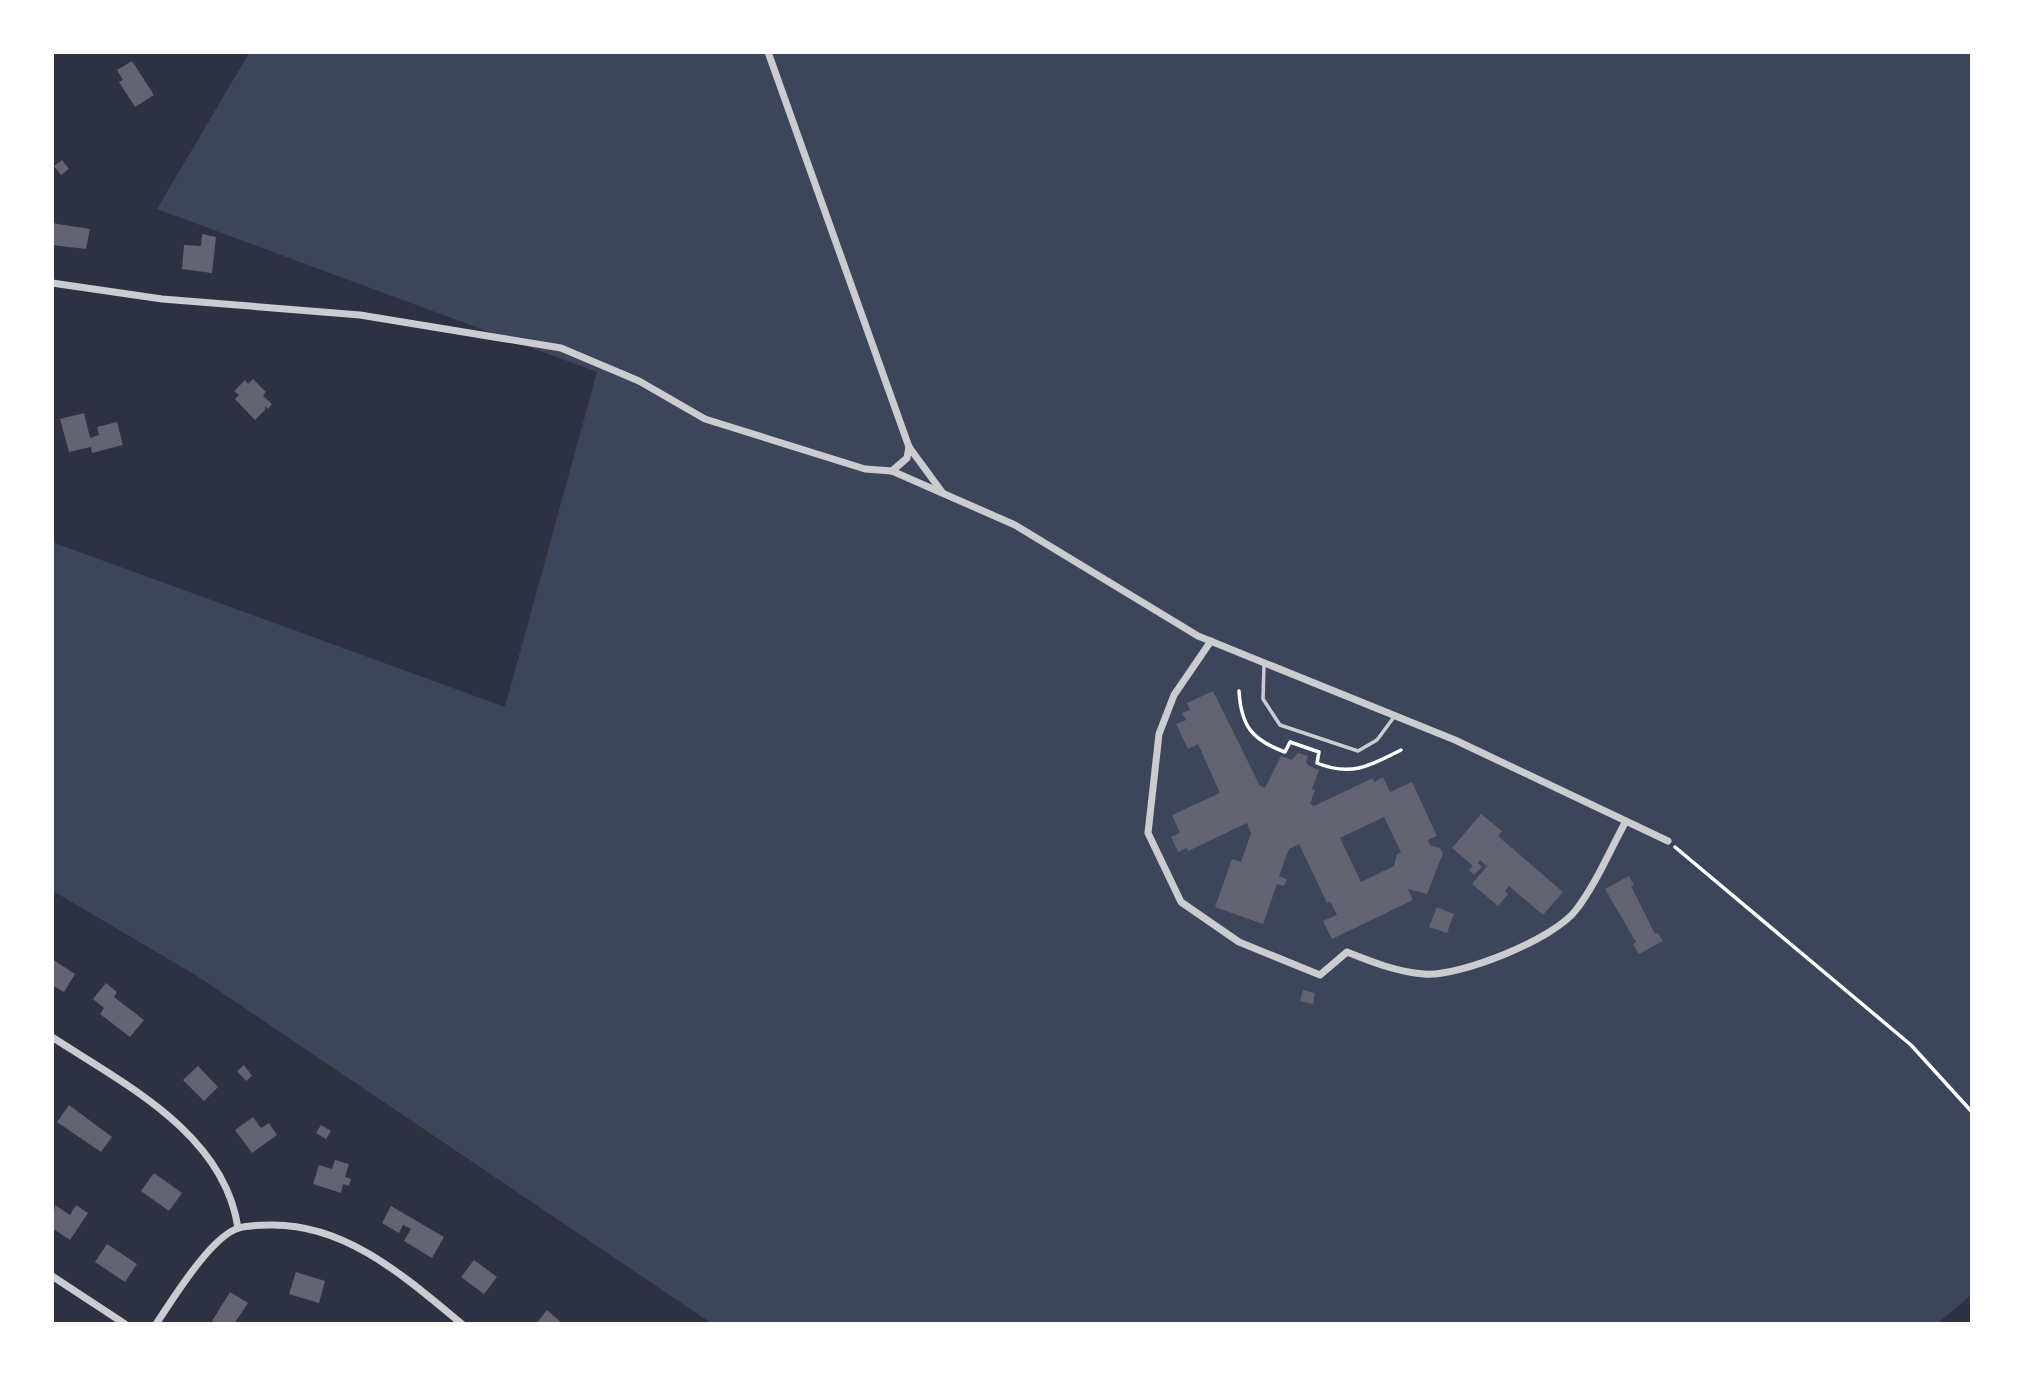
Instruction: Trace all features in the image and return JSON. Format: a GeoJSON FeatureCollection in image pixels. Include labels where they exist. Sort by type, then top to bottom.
{"type":"FeatureCollection","features":[{"type":"Feature","properties":{"kind":"street"},"geometry":{"type":"LineString","coordinates":[[768,52],[909,447],[942,492]]}},
{"type":"Feature","properties":{"kind":"street"},"geometry":{"type":"LineString","coordinates":[[52,283],[162,299],[360,315],[561,348],[639,381],[705,419],[865,468],[892,471],[942,492],[1015,525],[1211,641],[1455,740],[1668,841]]}},
{"type":"Feature","properties":{"kind":"street"},"geometry":{"type":"LineString","coordinates":[[892,471],[907,458],[909,447]]}},
{"type":"Feature","properties":{"kind":"street"},"geometry":{"type":"LineString","coordinates":[[1211,641],[1174,695],[1159,734],[1148,833],[1181,902],[1239,942],[1320,975],[1347,951],[1380,965],[1427,975],[1483,962],[1541,940],[1575,911],[1626,821]]}},
{"type":"Feature","properties":{"kind":"street"},"geometry":{"type":"LineString","coordinates":[[52,1037],[145,1097],[186,1133],[224,1186],[233,1206],[238,1228]]}},
{"type":"Feature","properties":{"kind":"street"},"geometry":{"type":"LineString","coordinates":[[156,1324],[202,1258],[238,1228],[290,1226],[332,1235],[384,1264],[462,1324]]}},
{"type":"Feature","properties":{"kind":"street"},"geometry":{"type":"LineString","coordinates":[[52,1276],[125,1324]]}},
{"type":"Feature","properties":{"kind":"lane"},"geometry":{"type":"LineString","coordinates":[[1264,663],[1263,698],[1280,725],[1358,751],[1377,740],[1395,716]]}},
{"type":"Feature","properties":{"kind":"path"},"geometry":{"type":"LineString","coordinates":[[1239,691],[1243,720],[1262,744],[1285,752],[1290,742],[1319,752],[1318,763],[1338,772],[1375,763],[1401,750]]}},
{"type":"Feature","properties":{"kind":"path"},"geometry":{"type":"LineString","coordinates":[[1668,841],[1911,1045],[1972,1112]]}},
{"type":"Feature","properties":{"kind":"shaded area"},"geometry":{"type":"Polygon","coordinates":[[[249,53],[1971,53],[1971,1295],[1937,1324],[711,1323],[197,976],[53,891],[52,542],[505,707],[597,372],[157,209],[249,53]]]}},
{"type":"Feature","properties":{"kind":"building"},"geometry":{"type":"Polygon","coordinates":[[[132,61],[154,95],[135,107],[119,82],[123,80],[117,70],[132,61]]]}},
{"type":"Feature","properties":{"kind":"building"},"geometry":{"type":"Polygon","coordinates":[[[62,160],[69,169],[61,175],[54,166],[62,160]]]}},
{"type":"Feature","properties":{"kind":"building"},"geometry":{"type":"Polygon","coordinates":[[[52,223],[90,229],[86,249],[52,245],[52,223]]]}},
{"type":"Feature","properties":{"kind":"building"},"geometry":{"type":"Polygon","coordinates":[[[202,234],[216,237],[212,273],[182,269],[184,245],[201,246],[202,234]]]}},
{"type":"Feature","properties":{"kind":"building"},"geometry":{"type":"Polygon","coordinates":[[[253,379],[266,392],[263,396],[272,404],[268,409],[265,406],[265,410],[255,420],[235,399],[239,395],[234,391],[245,380],[248,384],[253,379]]]}},
{"type":"Feature","properties":{"kind":"building"},"geometry":{"type":"Polygon","coordinates":[[[84,413],[90,438],[99,435],[97,427],[117,422],[123,445],[92,453],[91,447],[69,452],[60,419],[84,413]]]}},
{"type":"Feature","properties":{"kind":"building"},"geometry":{"type":"Polygon","coordinates":[[[1213,691],[1260,786],[1265,788],[1281,756],[1292,760],[1298,753],[1308,756],[1306,762],[1309,766],[1319,770],[1312,789],[1315,790],[1310,804],[1314,806],[1373,778],[1374,782],[1383,777],[1390,792],[1412,782],[1437,836],[1428,840],[1430,845],[1440,848],[1443,853],[1427,894],[1408,889],[1413,900],[1332,939],[1323,921],[1337,915],[1330,901],[1327,903],[1299,844],[1289,849],[1279,876],[1287,879],[1284,886],[1277,884],[1263,924],[1215,907],[1232,859],[1241,862],[1251,833],[1247,823],[1188,851],[1187,848],[1178,852],[1171,837],[1180,833],[1172,815],[1220,793],[1198,744],[1188,749],[1176,724],[1186,720],[1182,713],[1190,710],[1187,703],[1213,691]],[[1384,817],[1340,838],[1361,882],[1394,866],[1397,854],[1401,852],[1384,817]]]}},
{"type":"Feature","properties":{"kind":"building"},"geometry":{"type":"Polygon","coordinates":[[[1481,814],[1502,831],[1498,836],[1563,892],[1543,915],[1509,886],[1505,891],[1508,894],[1498,906],[1472,884],[1487,866],[1480,860],[1478,863],[1482,867],[1474,875],[1469,870],[1473,866],[1452,848],[1481,814]]]}},
{"type":"Feature","properties":{"kind":"building"},"geometry":{"type":"Polygon","coordinates":[[[1629,876],[1634,885],[1631,886],[1655,934],[1658,933],[1663,941],[1639,954],[1633,944],[1636,942],[1605,889],[1629,876]]]}},
{"type":"Feature","properties":{"kind":"building"},"geometry":{"type":"Polygon","coordinates":[[[1437,907],[1454,914],[1447,933],[1429,927],[1437,907]]]}},
{"type":"Feature","properties":{"kind":"building"},"geometry":{"type":"Polygon","coordinates":[[[52,959],[75,974],[64,992],[52,985],[52,959]]]}},
{"type":"Feature","properties":{"kind":"building"},"geometry":{"type":"Polygon","coordinates":[[[106,983],[117,992],[114,997],[144,1020],[130,1037],[100,1014],[104,1008],[93,999],[106,983]]]}},
{"type":"Feature","properties":{"kind":"building"},"geometry":{"type":"Polygon","coordinates":[[[1303,990],[1315,993],[1313,1004],[1300,1001],[1303,990]]]}},
{"type":"Feature","properties":{"kind":"building"},"geometry":{"type":"Polygon","coordinates":[[[244,1065],[252,1076],[246,1081],[237,1071],[244,1065]]]}},
{"type":"Feature","properties":{"kind":"building"},"geometry":{"type":"Polygon","coordinates":[[[198,1066],[218,1087],[204,1101],[183,1080],[198,1066]]]}},
{"type":"Feature","properties":{"kind":"building"},"geometry":{"type":"Polygon","coordinates":[[[69,1105],[112,1137],[101,1152],[57,1122],[69,1105]]]}},
{"type":"Feature","properties":{"kind":"building"},"geometry":{"type":"Polygon","coordinates":[[[253,1117],[261,1128],[269,1123],[277,1135],[252,1153],[235,1130],[253,1117]]]}},
{"type":"Feature","properties":{"kind":"building"},"geometry":{"type":"Polygon","coordinates":[[[321,1125],[331,1131],[326,1139],[316,1133],[321,1125]]]}},
{"type":"Feature","properties":{"kind":"building"},"geometry":{"type":"Polygon","coordinates":[[[335,1160],[349,1164],[345,1177],[351,1179],[349,1186],[343,1184],[341,1193],[313,1184],[319,1165],[332,1169],[335,1160]]]}},
{"type":"Feature","properties":{"kind":"building"},"geometry":{"type":"Polygon","coordinates":[[[154,1173],[182,1193],[169,1211],[141,1191],[154,1173]]]}},
{"type":"Feature","properties":{"kind":"building"},"geometry":{"type":"Polygon","coordinates":[[[55,1205],[70,1215],[76,1205],[88,1213],[70,1240],[52,1228],[55,1205]]]}},
{"type":"Feature","properties":{"kind":"building"},"geometry":{"type":"Polygon","coordinates":[[[391,1206],[444,1237],[432,1258],[404,1241],[411,1229],[403,1225],[399,1233],[382,1223],[391,1206]]]}},
{"type":"Feature","properties":{"kind":"building"},"geometry":{"type":"Polygon","coordinates":[[[107,1244],[137,1264],[125,1282],[95,1262],[107,1244]]]}},
{"type":"Feature","properties":{"kind":"building"},"geometry":{"type":"Polygon","coordinates":[[[474,1260],[497,1277],[484,1294],[461,1277],[474,1260]]]}},
{"type":"Feature","properties":{"kind":"building"},"geometry":{"type":"Polygon","coordinates":[[[296,1272],[325,1281],[319,1303],[289,1294],[296,1272]]]}},
{"type":"Feature","properties":{"kind":"building"},"geometry":{"type":"Polygon","coordinates":[[[230,1292],[248,1303],[234,1324],[216,1324],[212,1321],[230,1292]]]}},
{"type":"Feature","properties":{"kind":"building"},"geometry":{"type":"Polygon","coordinates":[[[547,1310],[563,1324],[536,1324],[547,1310]]]}}]}
